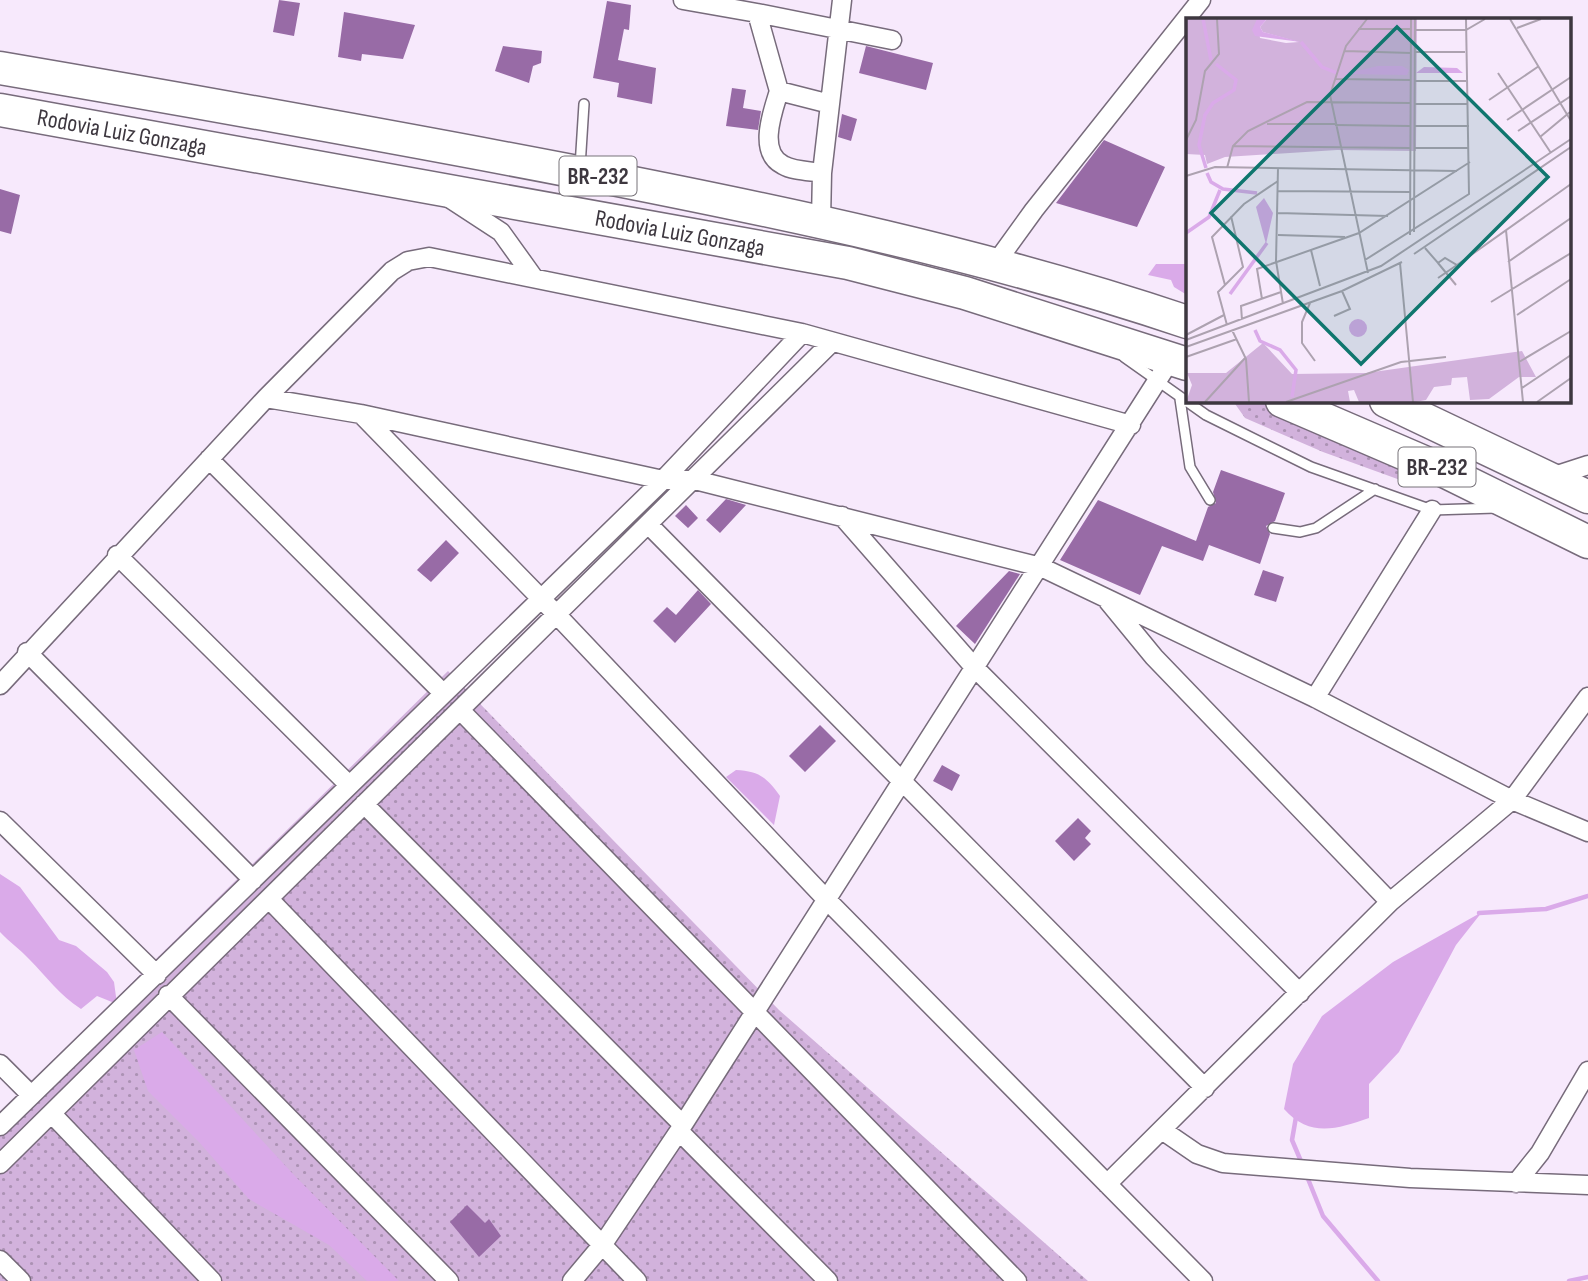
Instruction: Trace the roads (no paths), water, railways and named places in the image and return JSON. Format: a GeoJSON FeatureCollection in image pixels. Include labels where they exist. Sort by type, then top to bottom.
{"type":"FeatureCollection","features":[{"type":"Feature","properties":{"kind":"highway","name":"Rodovia Luiz Gonzaga"},"geometry":{"type":"LineString","coordinates":[[0,68],[386,135],[821,220],[995,264],[1186,322]]}},
{"type":"Feature","properties":{"kind":"highway","name":"Rodovia Luiz Gonzaga"},"geometry":{"type":"LineString","coordinates":[[0,110],[848,263],[965,293],[1090,331],[1172,368]]}},
{"type":"Feature","properties":{"kind":"highway","name":"BR-232"},"geometry":{"type":"LineString","coordinates":[[1284,402],[1440,469],[1588,542]]}},
{"type":"Feature","properties":{"kind":"highway","name":"BR-232"},"geometry":{"type":"LineString","coordinates":[[1388,402],[1588,497]]}},
{"type":"Feature","properties":{"kind":"street"},"geometry":{"type":"LineString","coordinates":[[683,0],[892,40]]}},
{"type":"Feature","properties":{"kind":"street"},"geometry":{"type":"LineString","coordinates":[[821,220],[822,173],[842,0]]}},
{"type":"Feature","properties":{"kind":"street"},"geometry":{"type":"LineString","coordinates":[[1187,18],[1201,0]]}},
{"type":"Feature","properties":{"kind":"street"},"geometry":{"type":"LineString","coordinates":[[757,13],[779,91],[769,128],[773,155],[785,167],[822,173]]}},
{"type":"Feature","properties":{"kind":"street"},"geometry":{"type":"LineString","coordinates":[[995,264],[1034,210],[1186,19]]}},
{"type":"Feature","properties":{"kind":"street"},"geometry":{"type":"LineString","coordinates":[[779,91],[830,103]]}},
{"type":"Feature","properties":{"kind":"street"},"geometry":{"type":"LineString","coordinates":[[432,188],[501,232],[534,278]]}},
{"type":"Feature","properties":{"kind":"street"},"geometry":{"type":"LineString","coordinates":[[0,685],[27,652],[266,398],[392,271],[408,261],[429,257],[802,333],[1131,425]]}},
{"type":"Feature","properties":{"kind":"street"},"geometry":{"type":"LineString","coordinates":[[0,1126],[663,480],[802,333]]}},
{"type":"Feature","properties":{"kind":"street"},"geometry":{"type":"LineString","coordinates":[[0,1164],[168,995],[269,900],[832,342]]}},
{"type":"Feature","properties":{"kind":"street"},"geometry":{"type":"LineString","coordinates":[[572,1281],[603,1244],[681,1128],[974,667],[1131,425],[1172,368]]}},
{"type":"Feature","properties":{"kind":"street"},"geometry":{"type":"LineString","coordinates":[[266,398],[361,414],[663,480],[695,480],[1041,567],[1315,698],[1512,800],[1588,832]]}},
{"type":"Feature","properties":{"kind":"street"},"geometry":{"type":"LineString","coordinates":[[361,414],[557,615],[826,899],[1203,1281]]}},
{"type":"Feature","properties":{"kind":"street"},"geometry":{"type":"LineString","coordinates":[[209,459],[443,693]]}},
{"type":"Feature","properties":{"kind":"street"},"geometry":{"type":"LineString","coordinates":[[1548,478],[1588,465]]}},
{"type":"Feature","properties":{"kind":"street"},"geometry":{"type":"LineString","coordinates":[[1315,698],[1432,510]]}},
{"type":"Feature","properties":{"kind":"street"},"geometry":{"type":"LineString","coordinates":[[842,516],[974,667],[1300,993]]}},
{"type":"Feature","properties":{"kind":"street"},"geometry":{"type":"LineString","coordinates":[[648,524],[1205,1088]]}},
{"type":"Feature","properties":{"kind":"street"},"geometry":{"type":"LineString","coordinates":[[117,555],[348,784]]}},
{"type":"Feature","properties":{"kind":"street"},"geometry":{"type":"LineString","coordinates":[[1103,596],[1154,657],[1390,902]]}},
{"type":"Feature","properties":{"kind":"street"},"geometry":{"type":"LineString","coordinates":[[27,652],[253,880]]}},
{"type":"Feature","properties":{"kind":"street"},"geometry":{"type":"LineString","coordinates":[[1107,1184],[1390,902],[1512,800],[1588,697]]}},
{"type":"Feature","properties":{"kind":"street"},"geometry":{"type":"LineString","coordinates":[[460,710],[1017,1281]]}},
{"type":"Feature","properties":{"kind":"street"},"geometry":{"type":"LineString","coordinates":[[364,804],[828,1281]]}},
{"type":"Feature","properties":{"kind":"street"},"geometry":{"type":"LineString","coordinates":[[0,821],[157,975]]}},
{"type":"Feature","properties":{"kind":"street"},"geometry":{"type":"LineString","coordinates":[[269,900],[637,1281]]}},
{"type":"Feature","properties":{"kind":"street"},"geometry":{"type":"LineString","coordinates":[[168,995],[449,1281]]}},
{"type":"Feature","properties":{"kind":"street"},"geometry":{"type":"LineString","coordinates":[[0,1064],[31,1095]]}},
{"type":"Feature","properties":{"kind":"street"},"geometry":{"type":"LineString","coordinates":[[1516,1183],[1540,1153],[1588,1071]]}},
{"type":"Feature","properties":{"kind":"street"},"geometry":{"type":"LineString","coordinates":[[52,1114],[212,1281]]}},
{"type":"Feature","properties":{"kind":"street"},"geometry":{"type":"LineString","coordinates":[[1162,1130],[1197,1154],[1223,1163],[1516,1183],[1588,1185]]}},
{"type":"Feature","properties":{"kind":"street"},"geometry":{"type":"LineString","coordinates":[[0,1260],[21,1281]]}},
{"type":"Feature","properties":{"kind":"lane"},"geometry":{"type":"LineString","coordinates":[[579,173],[584,104]]}},
{"type":"Feature","properties":{"kind":"lane"},"geometry":{"type":"LineString","coordinates":[[1172,368],[1180,399],[1189,467],[1210,500]]}},
{"type":"Feature","properties":{"kind":"lane"},"geometry":{"type":"LineString","coordinates":[[1180,399],[1311,467],[1432,510],[1517,508]]}},
{"type":"Feature","properties":{"kind":"lane"},"geometry":{"type":"LineString","coordinates":[[1273,528],[1300,532],[1316,528],[1375,489]]}},
{"type":"Feature","properties":{"kind":"waterway"},"geometry":{"type":"LineString","coordinates":[[1479,913],[1546,909],[1588,896]]}},
{"type":"Feature","properties":{"kind":"waterway"},"geometry":{"type":"LineString","coordinates":[[1296,1117],[1292,1140],[1303,1166]]}},
{"type":"Feature","properties":{"kind":"waterway"},"geometry":{"type":"LineString","coordinates":[[1306,1174],[1323,1216],[1378,1281]]}},
{"type":"Feature","properties":{"kind":"waterway"},"geometry":{"type":"LineString","coordinates":[[1569,1281],[1588,1277]]}}]}
